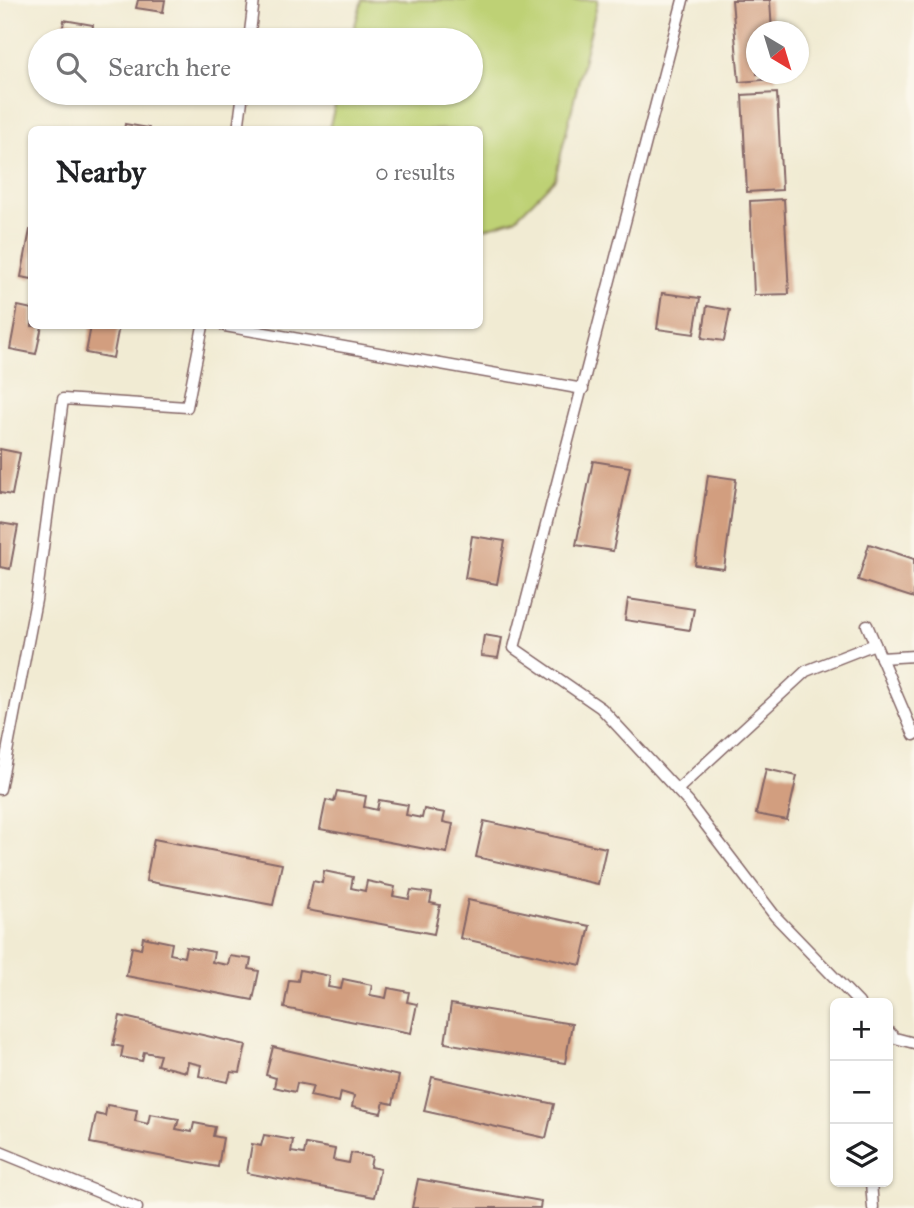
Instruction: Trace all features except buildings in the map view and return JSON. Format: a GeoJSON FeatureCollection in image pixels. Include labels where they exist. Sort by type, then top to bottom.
{"type":"FeatureCollection","features":[{"type":"Feature","properties":{"kind":"lane"},"geometry":{"type":"LineString","coordinates":[[250,28],[254,0]]}},
{"type":"Feature","properties":{"kind":"lane"},"geometry":{"type":"LineString","coordinates":[[683,0],[514,648],[601,708],[677,790],[775,916],[853,998]]}},
{"type":"Feature","properties":{"kind":"lane"},"geometry":{"type":"LineString","coordinates":[[239,126],[241,105]]}},
{"type":"Feature","properties":{"kind":"lane"},"geometry":{"type":"LineString","coordinates":[[0,789],[36,600],[63,399],[187,407],[202,329]]}},
{"type":"Feature","properties":{"kind":"lane"},"geometry":{"type":"LineString","coordinates":[[242,329],[583,389]]}},
{"type":"Feature","properties":{"kind":"lane"},"geometry":{"type":"LineString","coordinates":[[867,625],[914,735]]}},
{"type":"Feature","properties":{"kind":"lane"},"geometry":{"type":"LineString","coordinates":[[677,790],[806,671],[875,644]]}},
{"type":"Feature","properties":{"kind":"lane"},"geometry":{"type":"LineString","coordinates":[[881,658],[914,656]]}},
{"type":"Feature","properties":{"kind":"lane"},"geometry":{"type":"LineString","coordinates":[[893,1036],[914,1043]]}},
{"type":"Feature","properties":{"kind":"lane"},"geometry":{"type":"LineString","coordinates":[[0,1152],[137,1208]]}},
{"type":"Feature","properties":{"kind":"lane"},"geometry":{"type":"LineString","coordinates":[[871,1187],[873,1208]]}},
{"type":"Feature","properties":{"kind":"green space"},"geometry":{"type":"Polygon","coordinates":[[[362,0],[598,0],[555,179],[515,219],[483,229],[483,126],[330,126],[335,105],[483,105],[483,28],[354,28],[362,0]]]}}]}
